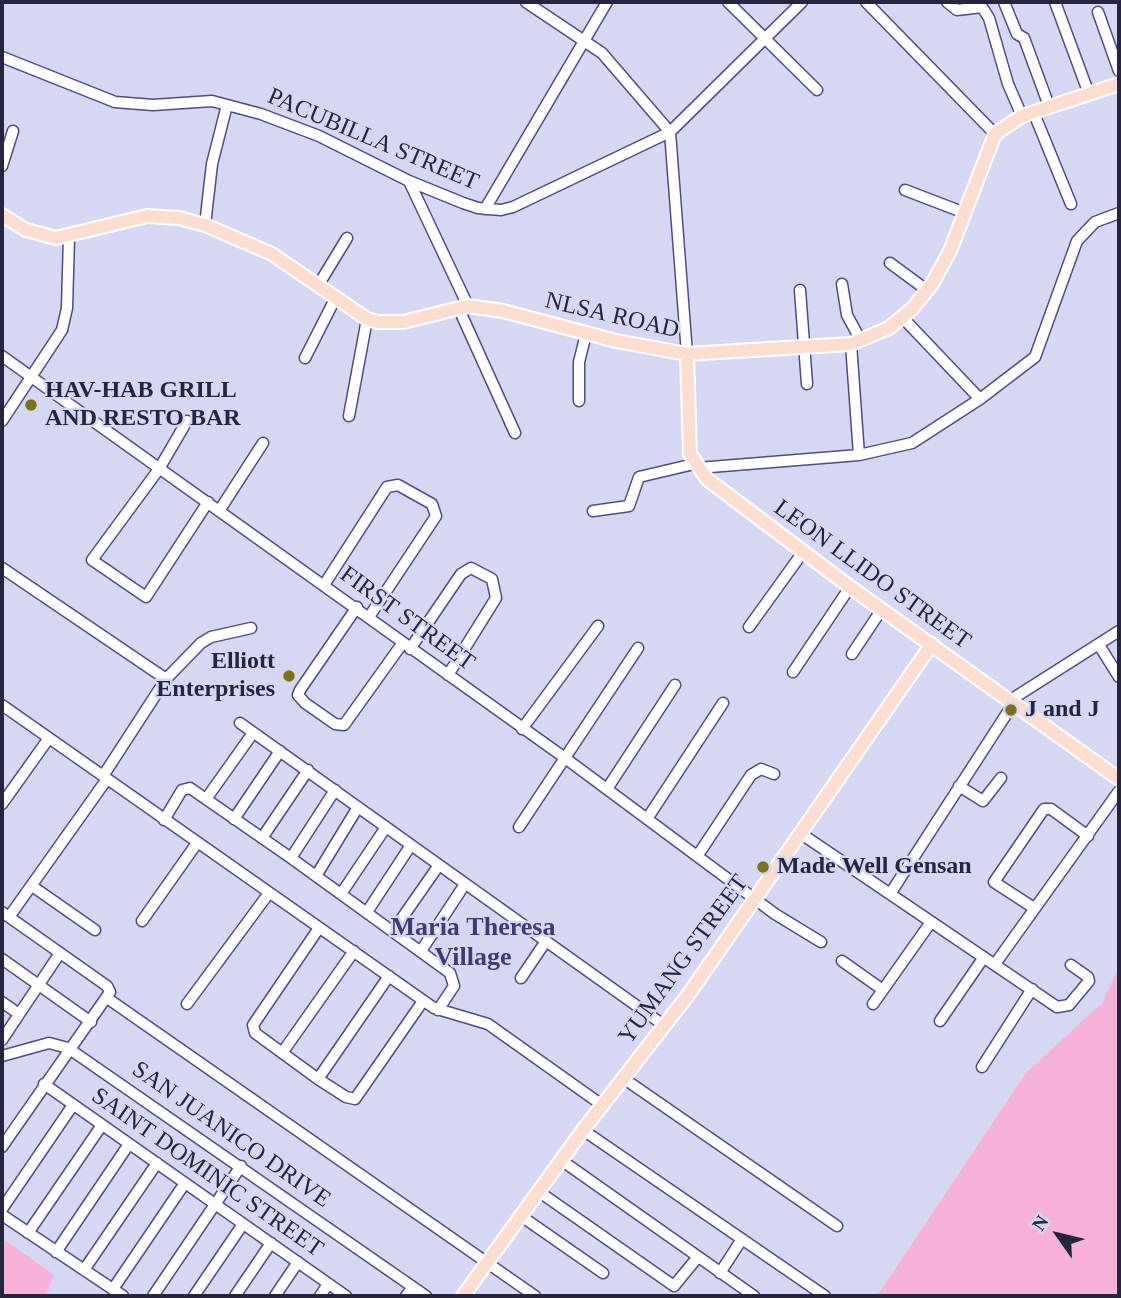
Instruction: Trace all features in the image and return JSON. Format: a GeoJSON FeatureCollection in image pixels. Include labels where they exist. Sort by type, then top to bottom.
{"type":"FeatureCollection","features":[{"type":"Feature","properties":{"kind":"main road"},"geometry":{"type":"LineString","coordinates":[[995,134],[1028,113],[1119,85]]}},
{"type":"Feature","properties":{"kind":"main road","name":"NLSA ROAD"},"geometry":{"type":"LineString","coordinates":[[367,319],[403,322],[463,307],[503,311],[586,334],[687,354],[856,343],[903,318],[928,290],[942,268],[965,213],[987,148],[995,134]]}},
{"type":"Feature","properties":{"kind":"main road"},"geometry":{"type":"LineString","coordinates":[[2,215],[43,237],[69,237],[113,222],[147,216],[179,218],[205,225],[272,254],[367,319]]}},
{"type":"Feature","properties":{"kind":"main road"},"geometry":{"type":"LineString","coordinates":[[687,354],[690,454],[696,466]]}},
{"type":"Feature","properties":{"kind":"main road","name":"LEON LLIDO STREET"},"geometry":{"type":"LineString","coordinates":[[696,466],[718,488],[850,587],[1119,779]]}},
{"type":"Feature","properties":{"kind":"main road","name":"YUMANG STREET"},"geometry":{"type":"LineString","coordinates":[[463,1296],[583,1130],[665,1026],[932,645]]}},
{"type":"Feature","properties":{"kind":"street"},"geometry":{"type":"LineString","coordinates":[[526,2],[586,41],[614,65],[670,132],[687,354]]}},
{"type":"Feature","properties":{"kind":"street"},"geometry":{"type":"LineString","coordinates":[[485,209],[607,2]]}},
{"type":"Feature","properties":{"kind":"street"},"geometry":{"type":"LineString","coordinates":[[728,2],[817,90]]}},
{"type":"Feature","properties":{"kind":"street"},"geometry":{"type":"LineString","coordinates":[[485,209],[513,207],[670,132],[802,2]]}},
{"type":"Feature","properties":{"kind":"street"},"geometry":{"type":"LineString","coordinates":[[866,2],[995,134]]}},
{"type":"Feature","properties":{"kind":"street"},"geometry":{"type":"LineString","coordinates":[[947,2],[957,10],[982,7],[989,18],[1008,84],[1028,113],[1071,204]]}},
{"type":"Feature","properties":{"kind":"street"},"geometry":{"type":"LineString","coordinates":[[1004,2],[1017,34],[1024,38],[1049,106]]}},
{"type":"Feature","properties":{"kind":"street"},"geometry":{"type":"LineString","coordinates":[[1055,2],[1089,94]]}},
{"type":"Feature","properties":{"kind":"street"},"geometry":{"type":"LineString","coordinates":[[1098,12],[1119,71]]}},
{"type":"Feature","properties":{"kind":"street","name":"PACUBILLA STREET"},"geometry":{"type":"LineString","coordinates":[[2,57],[115,102],[153,105],[202,100],[227,105],[319,136],[409,181],[485,209]]}},
{"type":"Feature","properties":{"kind":"street"},"geometry":{"type":"LineString","coordinates":[[205,225],[212,164],[227,105]]}},
{"type":"Feature","properties":{"kind":"street"},"geometry":{"type":"LineString","coordinates":[[2,166],[13,131]]}},
{"type":"Feature","properties":{"kind":"street"},"geometry":{"type":"LineString","coordinates":[[409,181],[515,433]]}},
{"type":"Feature","properties":{"kind":"street"},"geometry":{"type":"LineString","coordinates":[[905,190],[965,213]]}},
{"type":"Feature","properties":{"kind":"street"},"geometry":{"type":"LineString","coordinates":[[593,511],[629,506],[639,477],[696,466],[859,455],[907,445],[980,399],[1035,357],[1077,241],[1095,222],[1119,213]]}},
{"type":"Feature","properties":{"kind":"street"},"geometry":{"type":"LineString","coordinates":[[2,421],[56,340],[65,320],[69,237]]}},
{"type":"Feature","properties":{"kind":"street"},"geometry":{"type":"LineString","coordinates":[[319,284],[347,238]]}},
{"type":"Feature","properties":{"kind":"street"},"geometry":{"type":"LineString","coordinates":[[890,263],[928,290]]}},
{"type":"Feature","properties":{"kind":"street"},"geometry":{"type":"LineString","coordinates":[[842,284],[845,310],[856,343],[859,455]]}},
{"type":"Feature","properties":{"kind":"street"},"geometry":{"type":"LineString","coordinates":[[800,290],[807,384]]}},
{"type":"Feature","properties":{"kind":"street"},"geometry":{"type":"LineString","coordinates":[[304,358],[336,297]]}},
{"type":"Feature","properties":{"kind":"street"},"geometry":{"type":"LineString","coordinates":[[903,318],[980,399]]}},
{"type":"Feature","properties":{"kind":"street"},"geometry":{"type":"LineString","coordinates":[[349,416],[367,319]]}},
{"type":"Feature","properties":{"kind":"street"},"geometry":{"type":"LineString","coordinates":[[579,401],[579,362],[586,334]]}},
{"type":"Feature","properties":{"kind":"street","name":"FIRST STREET"},"geometry":{"type":"LineString","coordinates":[[2,356],[159,470],[357,607],[406,647],[565,758],[755,900],[821,942]]}},
{"type":"Feature","properties":{"kind":"street"},"geometry":{"type":"LineString","coordinates":[[187,421],[159,470],[92,560],[146,597],[208,502]]}},
{"type":"Feature","properties":{"kind":"street"},"geometry":{"type":"LineString","coordinates":[[219,510],[262,443]]}},
{"type":"Feature","properties":{"kind":"street"},"geometry":{"type":"LineString","coordinates":[[324,585],[387,487],[398,485],[432,504],[436,516],[369,617]]}},
{"type":"Feature","properties":{"kind":"street"},"geometry":{"type":"LineString","coordinates":[[749,627],[803,552]]}},
{"type":"Feature","properties":{"kind":"street"},"geometry":{"type":"LineString","coordinates":[[2,568],[166,679]]}},
{"type":"Feature","properties":{"kind":"street"},"geometry":{"type":"LineString","coordinates":[[357,607],[300,690],[298,695],[305,703],[335,724],[344,725],[461,574],[471,568],[492,579],[496,598],[447,675]]}},
{"type":"Feature","properties":{"kind":"street"},"geometry":{"type":"LineString","coordinates":[[793,672],[850,587]]}},
{"type":"Feature","properties":{"kind":"street"},"geometry":{"type":"LineString","coordinates":[[852,654],[882,610]]}},
{"type":"Feature","properties":{"kind":"street"},"geometry":{"type":"LineString","coordinates":[[522,729],[598,626]]}},
{"type":"Feature","properties":{"kind":"street"},"geometry":{"type":"LineString","coordinates":[[2,1147],[68,1048],[91,1022],[107,998],[109,987],[5,914],[32,886],[105,778],[166,679],[211,637],[251,628]]}},
{"type":"Feature","properties":{"kind":"street"},"geometry":{"type":"LineString","coordinates":[[890,894],[1011,702],[1119,631]]}},
{"type":"Feature","properties":{"kind":"street"},"geometry":{"type":"LineString","coordinates":[[1099,645],[1119,677]]}},
{"type":"Feature","properties":{"kind":"street"},"geometry":{"type":"LineString","coordinates":[[520,827],[638,648]]}},
{"type":"Feature","properties":{"kind":"street"},"geometry":{"type":"LineString","coordinates":[[607,789],[674,685]]}},
{"type":"Feature","properties":{"kind":"street"},"geometry":{"type":"LineString","coordinates":[[647,819],[723,704]]}},
{"type":"Feature","properties":{"kind":"street"},"geometry":{"type":"LineString","coordinates":[[2,705],[423,1001],[438,1010],[488,1024],[602,1105]]}},
{"type":"Feature","properties":{"kind":"street"},"geometry":{"type":"LineString","coordinates":[[240,723],[665,1026]]}},
{"type":"Feature","properties":{"kind":"street"},"geometry":{"type":"LineString","coordinates":[[206,799],[253,733]]}},
{"type":"Feature","properties":{"kind":"street"},"geometry":{"type":"LineString","coordinates":[[2,804],[49,738]]}},
{"type":"Feature","properties":{"kind":"street"},"geometry":{"type":"LineString","coordinates":[[234,819],[280,751]]}},
{"type":"Feature","properties":{"kind":"street"},"geometry":{"type":"LineString","coordinates":[[698,855],[751,775],[761,769],[774,774]]}},
{"type":"Feature","properties":{"kind":"street"},"geometry":{"type":"LineString","coordinates":[[262,838],[308,770]]}},
{"type":"Feature","properties":{"kind":"street"},"geometry":{"type":"LineString","coordinates":[[959,786],[983,801],[1002,778]]}},
{"type":"Feature","properties":{"kind":"street"},"geometry":{"type":"LineString","coordinates":[[164,820],[186,787],[206,799],[450,972],[454,981],[452,991],[438,1010]]}},
{"type":"Feature","properties":{"kind":"street"},"geometry":{"type":"LineString","coordinates":[[291,858],[335,790]]}},
{"type":"Feature","properties":{"kind":"street"},"geometry":{"type":"LineString","coordinates":[[995,964],[1119,791]]}},
{"type":"Feature","properties":{"kind":"street"},"geometry":{"type":"LineString","coordinates":[[316,876],[358,807]]}},
{"type":"Feature","properties":{"kind":"street"},"geometry":{"type":"LineString","coordinates":[[1034,908],[994,882],[1044,809],[1051,809],[1088,836]]}},
{"type":"Feature","properties":{"kind":"street"},"geometry":{"type":"LineString","coordinates":[[341,894],[386,827]]}},
{"type":"Feature","properties":{"kind":"street"},"geometry":{"type":"LineString","coordinates":[[800,834],[1057,1007],[1069,1005],[1089,981],[1071,965]]}},
{"type":"Feature","properties":{"kind":"street"},"geometry":{"type":"LineString","coordinates":[[142,921],[197,843]]}},
{"type":"Feature","properties":{"kind":"street"},"geometry":{"type":"LineString","coordinates":[[367,912],[411,845]]}},
{"type":"Feature","properties":{"kind":"street"},"geometry":{"type":"LineString","coordinates":[[393,931],[439,865]]}},
{"type":"Feature","properties":{"kind":"street"},"geometry":{"type":"LineString","coordinates":[[421,951],[465,884]]}},
{"type":"Feature","properties":{"kind":"street"},"geometry":{"type":"LineString","coordinates":[[32,886],[95,930]]}},
{"type":"Feature","properties":{"kind":"street"},"geometry":{"type":"LineString","coordinates":[[187,1004],[268,893]]}},
{"type":"Feature","properties":{"kind":"street"},"geometry":{"type":"LineString","coordinates":[[873,1004],[931,922]]}},
{"type":"Feature","properties":{"kind":"street"},"geometry":{"type":"LineString","coordinates":[[319,928],[253,1025],[255,1033],[318,1079],[346,1097],[355,1099],[423,1001]]}},
{"type":"Feature","properties":{"kind":"street"},"geometry":{"type":"LineString","coordinates":[[521,978],[546,941]]}},
{"type":"Feature","properties":{"kind":"street"},"geometry":{"type":"LineString","coordinates":[[282,1052],[354,951]]}},
{"type":"Feature","properties":{"kind":"street"},"geometry":{"type":"LineString","coordinates":[[2,1040],[60,953]]}},
{"type":"Feature","properties":{"kind":"street"},"geometry":{"type":"LineString","coordinates":[[940,1021],[984,957]]}},
{"type":"Feature","properties":{"kind":"street"},"geometry":{"type":"LineString","coordinates":[[2,959],[91,1022]]}},
{"type":"Feature","properties":{"kind":"street"},"geometry":{"type":"LineString","coordinates":[[842,961],[883,990]]}},
{"type":"Feature","properties":{"kind":"street"},"geometry":{"type":"LineString","coordinates":[[318,1079],[389,976]]}},
{"type":"Feature","properties":{"kind":"street"},"geometry":{"type":"LineString","coordinates":[[982,1067],[1032,989]]}},
{"type":"Feature","properties":{"kind":"street"},"geometry":{"type":"LineString","coordinates":[[107,998],[536,1296]]}},
{"type":"Feature","properties":{"kind":"street"},"geometry":{"type":"LineString","coordinates":[[2,1002],[19,1014]]}},
{"type":"Feature","properties":{"kind":"street"},"geometry":{"type":"LineString","coordinates":[[2,1056],[49,1044],[68,1048]]}},
{"type":"Feature","properties":{"kind":"street","name":"SAN JUANICO DRIVE"},"geometry":{"type":"LineString","coordinates":[[68,1048],[241,1166],[410,1292],[426,1296]]}},
{"type":"Feature","properties":{"kind":"street"},"geometry":{"type":"LineString","coordinates":[[623,1078],[837,1226]]}},
{"type":"Feature","properties":{"kind":"street","name":"SAINT DOMINIC STREET"},"geometry":{"type":"LineString","coordinates":[[44,1084],[346,1296]]}},
{"type":"Feature","properties":{"kind":"street"},"geometry":{"type":"LineString","coordinates":[[2,1209],[73,1105]]}},
{"type":"Feature","properties":{"kind":"street"},"geometry":{"type":"LineString","coordinates":[[28,1233],[102,1125]]}},
{"type":"Feature","properties":{"kind":"street"},"geometry":{"type":"LineString","coordinates":[[583,1130],[825,1296]]}},
{"type":"Feature","properties":{"kind":"street"},"geometry":{"type":"LineString","coordinates":[[56,1252],[130,1144]]}},
{"type":"Feature","properties":{"kind":"street"},"geometry":{"type":"LineString","coordinates":[[561,1160],[754,1296]]}},
{"type":"Feature","properties":{"kind":"street"},"geometry":{"type":"LineString","coordinates":[[84,1270],[157,1163]]}},
{"type":"Feature","properties":{"kind":"street"},"geometry":{"type":"LineString","coordinates":[[153,1296],[241,1166]]}},
{"type":"Feature","properties":{"kind":"street"},"geometry":{"type":"LineString","coordinates":[[113,1290],[185,1183]]}},
{"type":"Feature","properties":{"kind":"street"},"geometry":{"type":"LineString","coordinates":[[538,1191],[674,1286],[697,1258]]}},
{"type":"Feature","properties":{"kind":"street"},"geometry":{"type":"LineString","coordinates":[[2,1215],[123,1296]]}},
{"type":"Feature","properties":{"kind":"street"},"geometry":{"type":"LineString","coordinates":[[521,1216],[603,1273]]}},
{"type":"Feature","properties":{"kind":"street"},"geometry":{"type":"LineString","coordinates":[[194,1296],[243,1224]]}},
{"type":"Feature","properties":{"kind":"street"},"geometry":{"type":"LineString","coordinates":[[720,1273],[742,1239]]}},
{"type":"Feature","properties":{"kind":"street"},"geometry":{"type":"LineString","coordinates":[[235,1296],[271,1243]]}},
{"type":"Feature","properties":{"kind":"street"},"geometry":{"type":"LineString","coordinates":[[275,1296],[298,1262]]}},
{"type":"Feature","properties":{"kind":"street"},"geometry":{"type":"LineString","coordinates":[[320,1296],[328,1284]]}},
{"type":"Feature","properties":{"kind":"street"},"geometry":{"type":"LineString","coordinates":[[514,1296],[522,1286]]}},
{"type":"Feature","properties":{"kind":"shaded area"},"geometry":{"type":"Polygon","coordinates":[[[1119,967],[1119,1296],[877,1296],[1025,1074],[1102,1003],[1119,967]]]}},
{"type":"Feature","properties":{"kind":"shaded area"},"geometry":{"type":"Polygon","coordinates":[[[6,1241],[54,1275],[46,1296],[2,1296],[2,1247],[6,1241]]]}},
{"type":"Feature","properties":{"kind":"place","name":"HAV-HAB GRILL AND RESTO BAR"},"geometry":{"type":"Point","coordinates":[31,405]}},
{"type":"Feature","properties":{"kind":"place","name":"Elliott Enterprises"},"geometry":{"type":"Point","coordinates":[289,676]}},
{"type":"Feature","properties":{"kind":"place","name":"J and J"},"geometry":{"type":"Point","coordinates":[1011,710]}},
{"type":"Feature","properties":{"kind":"place","name":"Made Well Gensan"},"geometry":{"type":"Point","coordinates":[763,867]}},
{"type":"Feature","properties":{"kind":"district","name":"Maria Theresa Village"},"geometry":{"type":"Point","coordinates":[473,943]}}]}
